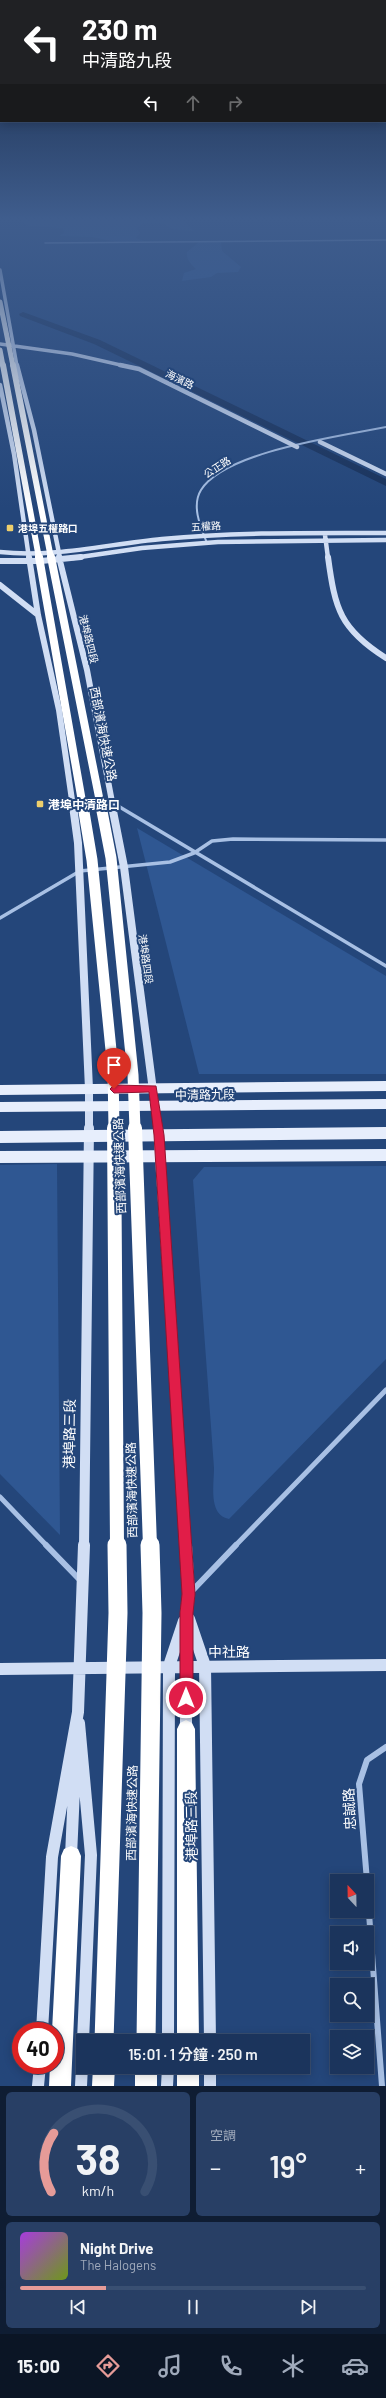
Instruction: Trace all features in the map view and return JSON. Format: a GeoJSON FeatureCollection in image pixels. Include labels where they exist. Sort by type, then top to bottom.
{"type":"FeatureCollection","features":[{"type":"Feature","properties":{"kind":"highway","name":"西部濱海快速公路"},"geometry":{"type":"LineString","coordinates":[[2,314],[111,858],[133,1075],[147,1407],[152,1613],[146,2034]]}},
{"type":"Feature","properties":{"kind":"highway","name":"西部濱海快速公路"},"geometry":{"type":"LineString","coordinates":[[6,348],[51,624],[92,860],[113,1070],[118,1613],[104,2034]]}},
{"type":"Feature","properties":{"kind":"highway"},"geometry":{"type":"LineString","coordinates":[[186,1729],[188,2034]]}},
{"type":"Feature","properties":{"kind":"highway"},"geometry":{"type":"LineString","coordinates":[[60,2086],[71,1856]]}},
{"type":"Feature","properties":{"kind":"highway"},"geometry":{"type":"LineString","coordinates":[[103,2086],[104,2074]]}},
{"type":"Feature","properties":{"kind":"highway"},"geometry":{"type":"LineString","coordinates":[[146,2074],[146,2086]]}},
{"type":"Feature","properties":{"kind":"highway"},"geometry":{"type":"LineString","coordinates":[[188,2074],[188,2086]]}},
{"type":"Feature","properties":{"kind":"main road","name":"中清路九段"},"geometry":{"type":"LineString","coordinates":[[0,1090],[386,1086]]}},
{"type":"Feature","properties":{"kind":"main road","name":"中清路九段"},"geometry":{"type":"LineString","coordinates":[[0,1108],[386,1104]]}},
{"type":"Feature","properties":{"kind":"main road"},"geometry":{"type":"LineString","coordinates":[[0,1136],[386,1133]]}},
{"type":"Feature","properties":{"kind":"main road"},"geometry":{"type":"LineString","coordinates":[[0,1157],[386,1155]]}},
{"type":"Feature","properties":{"kind":"street","name":"港埠路四段"},"geometry":{"type":"LineString","coordinates":[[3,314],[6,348],[34,430],[58,551],[87,670],[124,867],[153,1088]]}},
{"type":"Feature","properties":{"kind":"street","name":"海濱路"},"geometry":{"type":"LineString","coordinates":[[0,344],[6,348],[72,354],[139,369],[297,446]]}},
{"type":"Feature","properties":{"kind":"street"},"geometry":{"type":"LineString","coordinates":[[0,385],[14,454],[29,563],[38,615],[59,710],[78,843],[89,1089],[88,1157]]}},
{"type":"Feature","properties":{"kind":"street"},"geometry":{"type":"LineString","coordinates":[[320,442],[386,428]]}},
{"type":"Feature","properties":{"kind":"street","name":"公正路"},"geometry":{"type":"LineString","coordinates":[[207,543],[197,513],[197,500],[201,489],[210,479],[247,459],[297,446],[320,442]]}},
{"type":"Feature","properties":{"kind":"street"},"geometry":{"type":"LineString","coordinates":[[320,442],[386,474]]}},
{"type":"Feature","properties":{"kind":"street","name":"五權路"},"geometry":{"type":"LineString","coordinates":[[0,552],[29,555],[204,535],[324,532],[386,533]]}},
{"type":"Feature","properties":{"kind":"street"},"geometry":{"type":"LineString","coordinates":[[324,532],[336,609],[343,622],[364,642],[386,658]]}},
{"type":"Feature","properties":{"kind":"street","name":"五權路"},"geometry":{"type":"LineString","coordinates":[[0,561],[29,563],[162,546],[207,543],[325,539],[386,540]]}},
{"type":"Feature","properties":{"kind":"street"},"geometry":{"type":"LineString","coordinates":[[0,585],[38,615]]}},
{"type":"Feature","properties":{"kind":"street"},"geometry":{"type":"LineString","coordinates":[[111,802],[194,853],[386,966]]}},
{"type":"Feature","properties":{"kind":"street"},"geometry":{"type":"LineString","coordinates":[[0,918],[80,871],[170,862],[194,853],[212,841],[233,839],[386,840]]}},
{"type":"Feature","properties":{"kind":"street","name":"港埠路三段"},"geometry":{"type":"LineString","coordinates":[[153,1088],[161,1155],[189,1594],[186,1613],[169,1666],[168,2034]]}},
{"type":"Feature","properties":{"kind":"street","name":"港埠路三段"},"geometry":{"type":"LineString","coordinates":[[71,1856],[84,1584],[88,1157]]}},
{"type":"Feature","properties":{"kind":"street"},"geometry":{"type":"LineString","coordinates":[[189,1594],[386,1390]]}},
{"type":"Feature","properties":{"kind":"street"},"geometry":{"type":"LineString","coordinates":[[0,1497],[84,1584]]}},
{"type":"Feature","properties":{"kind":"street","name":"港埠路三段"},"geometry":{"type":"LineString","coordinates":[[186,1613],[204,1666],[210,2034]]}},
{"type":"Feature","properties":{"kind":"street","name":"港埠路三段"},"geometry":{"type":"LineString","coordinates":[[186,1613],[186,1729]]}},
{"type":"Feature","properties":{"kind":"street","name":"中社路"},"geometry":{"type":"LineString","coordinates":[[0,1669],[169,1666],[386,1665]]}},
{"type":"Feature","properties":{"kind":"street","name":"港埠路三段"},"geometry":{"type":"LineString","coordinates":[[43,2022],[52,1857],[78,1712]]}},
{"type":"Feature","properties":{"kind":"street","name":"港埠路三段"},"geometry":{"type":"LineString","coordinates":[[78,1712],[91,1855],[83,2034]]}},
{"type":"Feature","properties":{"kind":"street","name":"忠誠路"},"geometry":{"type":"LineString","coordinates":[[365,1874],[359,1784],[367,1760],[386,1747]]}},
{"type":"Feature","properties":{"kind":"street"},"geometry":{"type":"LineString","coordinates":[[369,1918],[382,2086]]}},
{"type":"Feature","properties":{"kind":"street"},"geometry":{"type":"LineString","coordinates":[[38,2086],[39,2074]]}},
{"type":"Feature","properties":{"kind":"street"},"geometry":{"type":"LineString","coordinates":[[81,2086],[82,2074]]}},
{"type":"Feature","properties":{"kind":"street"},"geometry":{"type":"LineString","coordinates":[[167,2086],[168,2074]]}},
{"type":"Feature","properties":{"kind":"street"},"geometry":{"type":"LineString","coordinates":[[210,2074],[210,2086]]}},
{"type":"Feature","properties":{"kind":"shaded area"},"geometry":{"type":"Polygon","coordinates":[[[137,828],[386,976],[386,1074],[199,1074],[137,828]]]}},
{"type":"Feature","properties":{"kind":"shaded area"},"geometry":{"type":"Polygon","coordinates":[[[57,1164],[60,1535],[0,1474],[0,1165],[57,1164]]]}},
{"type":"Feature","properties":{"kind":"shaded area"},"geometry":{"type":"Polygon","coordinates":[[[386,1166],[386,1359],[229,1519],[222,1516],[215,1506],[213,1491],[214,1468],[193,1180],[204,1167],[386,1166]]]}},
{"type":"Feature","properties":{"kind":"waterway"},"geometry":{"type":"LineString","coordinates":[[24,314],[97,342],[386,483]]}},
{"type":"Feature","properties":{"kind":"place","name":"港埠五權路口"},"geometry":{"type":"Point","coordinates":[10,528]}},
{"type":"Feature","properties":{"kind":"place","name":"港埠中清路口"},"geometry":{"type":"Point","coordinates":[40,804]}},
{"type":"Feature","properties":{"kind":"route"},"geometry":{"type":"LineString","coordinates":[[114,1089],[153,1088],[159,1135],[189,1594],[186,1613],[186,1698]]}}]}
